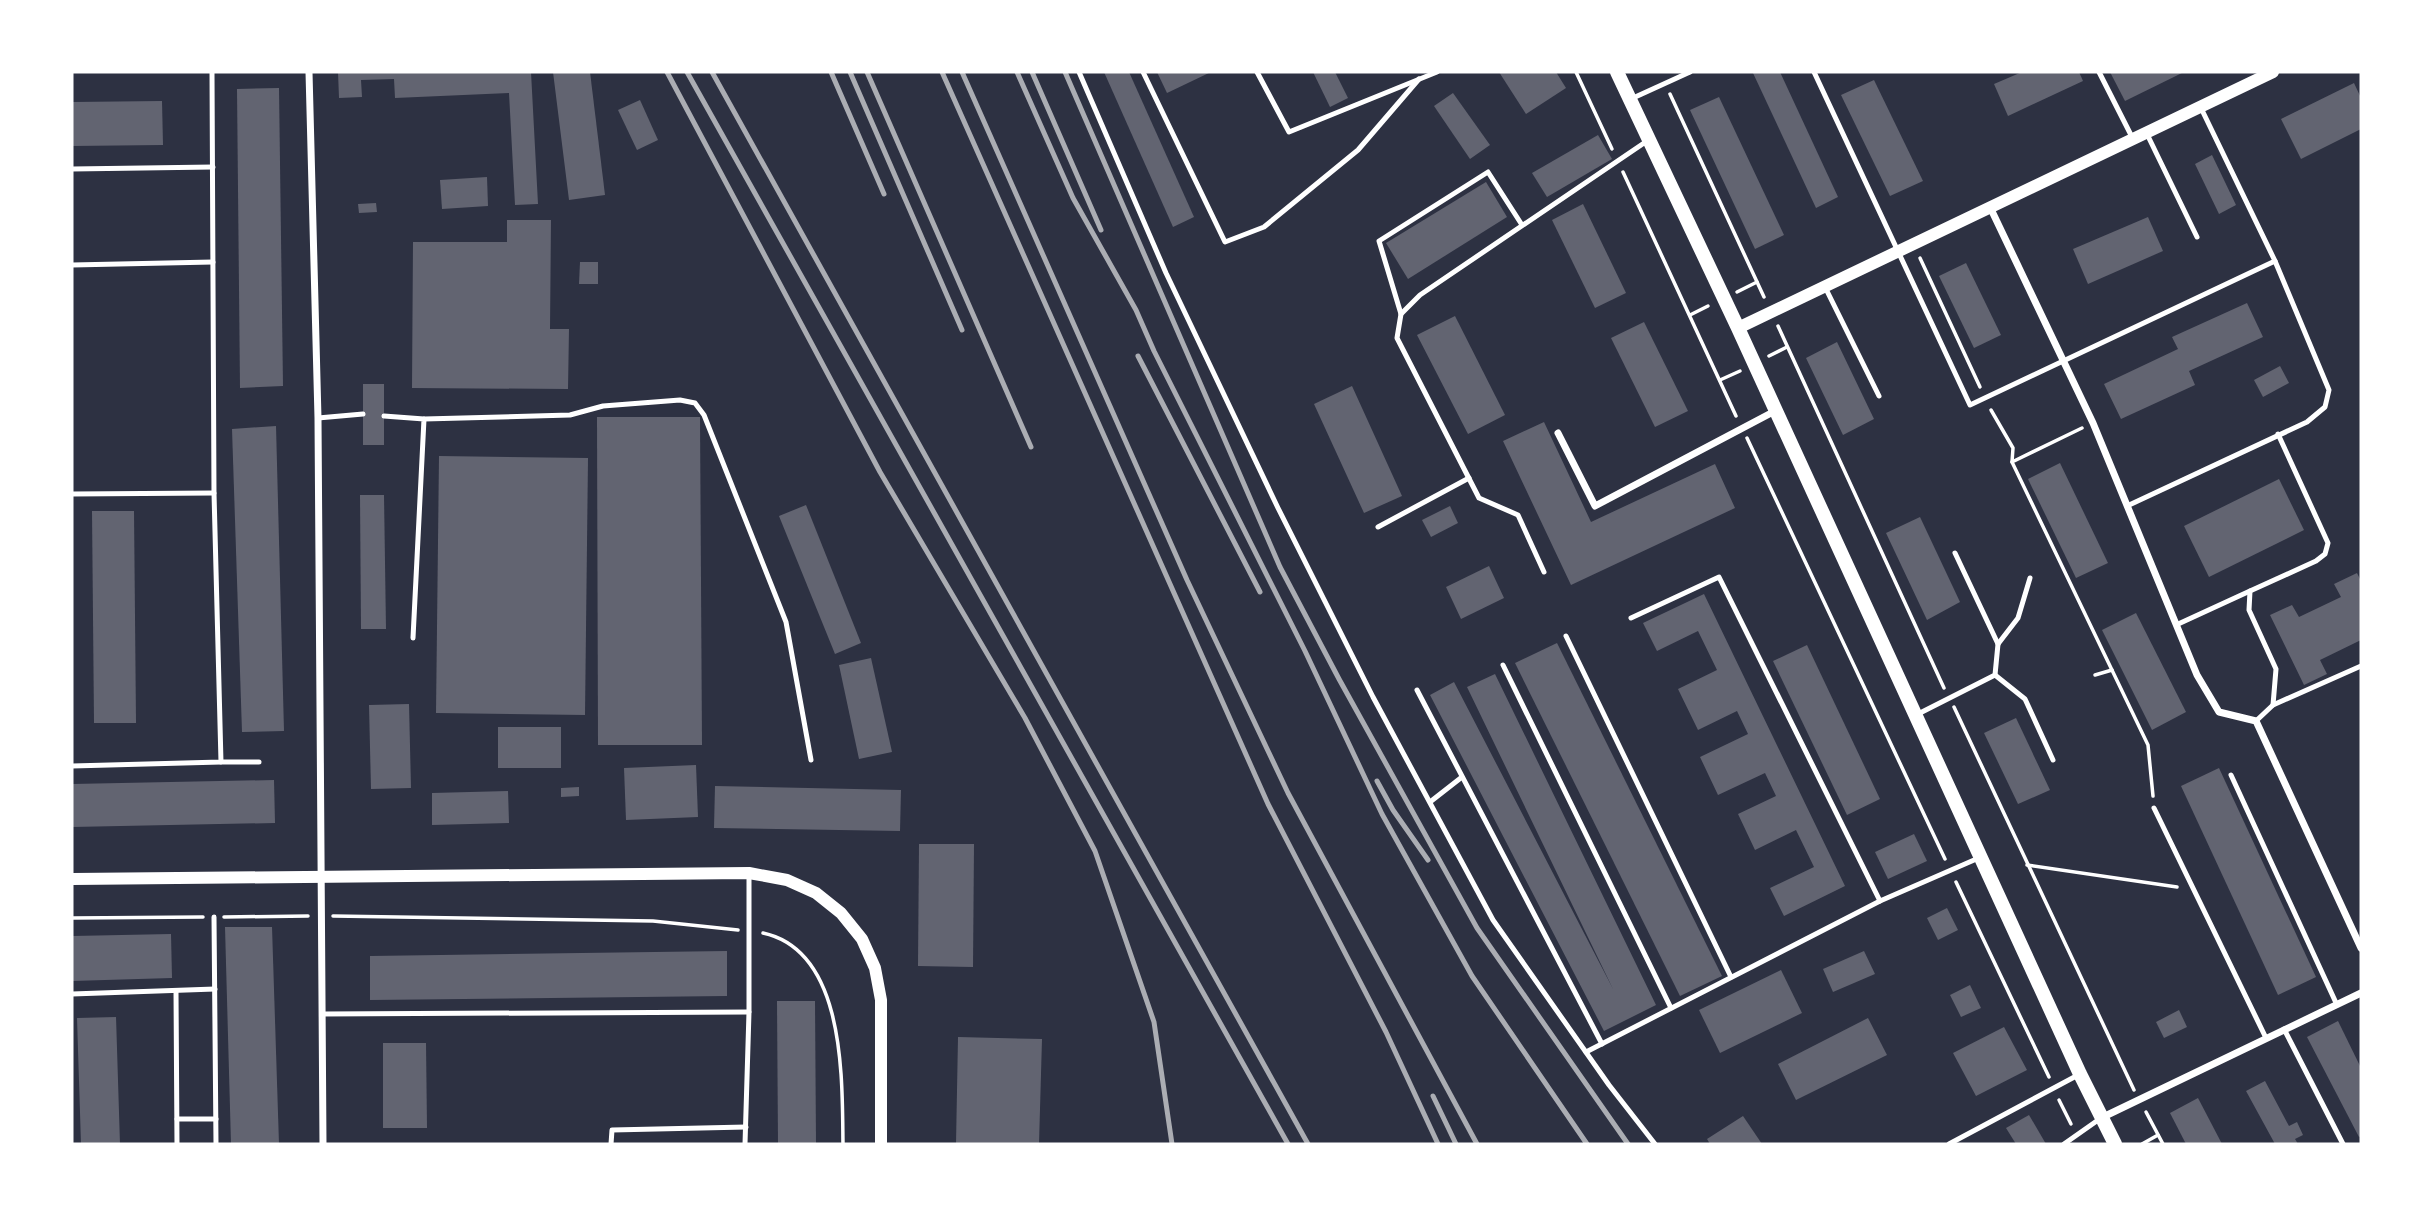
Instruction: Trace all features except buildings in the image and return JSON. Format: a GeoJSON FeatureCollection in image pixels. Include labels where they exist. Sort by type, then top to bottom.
{"type":"FeatureCollection","features":[{"type":"Feature","properties":{"kind":"main road"},"geometry":{"type":"LineString","coordinates":[[1617,72],[1738,328],[2080,1074],[2115,1144]]}},
{"type":"Feature","properties":{"kind":"street"},"geometry":{"type":"LineString","coordinates":[[309,72],[318,418],[323,1144]]}},
{"type":"Feature","properties":{"kind":"street"},"geometry":{"type":"LineString","coordinates":[[1738,328],[2133,139],[2200,106],[2252,76],[2273,72]]}},
{"type":"Feature","properties":{"kind":"street"},"geometry":{"type":"LineString","coordinates":[[1990,207],[2093,423],[2197,675],[2219,712],[2256,721],[2361,948]]}},
{"type":"Feature","properties":{"kind":"street"},"geometry":{"type":"LineString","coordinates":[[1558,433],[1595,506],[1775,411]]}},
{"type":"Feature","properties":{"kind":"street"},"geometry":{"type":"LineString","coordinates":[[72,879],[749,873],[787,880],[816,893],[841,913],[862,939],[875,968],[881,1000],[881,1144]]}},
{"type":"Feature","properties":{"kind":"street"},"geometry":{"type":"LineString","coordinates":[[2101,1118],[2361,993]]}},
{"type":"Feature","properties":{"kind":"lane"},"geometry":{"type":"LineString","coordinates":[[212,72],[214,494],[221,762]]}},
{"type":"Feature","properties":{"kind":"lane"},"geometry":{"type":"LineString","coordinates":[[1079,72],[1166,273],[1278,508],[1373,697],[1493,919],[1586,1052],[1655,1144]]}},
{"type":"Feature","properties":{"kind":"lane"},"geometry":{"type":"LineString","coordinates":[[1143,72],[1225,242],[1265,227],[1358,150],[1419,79]]}},
{"type":"Feature","properties":{"kind":"lane"},"geometry":{"type":"LineString","coordinates":[[1257,72],[1289,132],[1437,72]]}},
{"type":"Feature","properties":{"kind":"lane"},"geometry":{"type":"LineString","coordinates":[[1630,99],[1690,72]]}},
{"type":"Feature","properties":{"kind":"lane"},"geometry":{"type":"LineString","coordinates":[[1814,72],[1970,405],[2275,261]]}},
{"type":"Feature","properties":{"kind":"lane"},"geometry":{"type":"LineString","coordinates":[[2099,72],[2133,139]]}},
{"type":"Feature","properties":{"kind":"lane"},"geometry":{"type":"LineString","coordinates":[[2127,506],[2307,422],[2325,407],[2329,390],[2275,261],[2200,106]]}},
{"type":"Feature","properties":{"kind":"lane"},"geometry":{"type":"LineString","coordinates":[[2146,132],[2197,237]]}},
{"type":"Feature","properties":{"kind":"lane"},"geometry":{"type":"LineString","coordinates":[[1401,314],[1420,295],[1649,140]]}},
{"type":"Feature","properties":{"kind":"lane"},"geometry":{"type":"LineString","coordinates":[[72,169],[213,167]]}},
{"type":"Feature","properties":{"kind":"lane"},"geometry":{"type":"LineString","coordinates":[[1522,225],[1488,172],[1378,241],[1401,314],[1397,338],[1479,498],[1518,515],[1544,572]]}},
{"type":"Feature","properties":{"kind":"lane"},"geometry":{"type":"LineString","coordinates":[[72,265],[213,262]]}},
{"type":"Feature","properties":{"kind":"lane"},"geometry":{"type":"LineString","coordinates":[[1825,287],[1879,396]]}},
{"type":"Feature","properties":{"kind":"lane"},"geometry":{"type":"LineString","coordinates":[[384,415],[424,419],[570,415],[603,406],[680,400],[695,403],[704,415],[786,622],[811,760]]}},
{"type":"Feature","properties":{"kind":"lane"},"geometry":{"type":"LineString","coordinates":[[318,418],[363,414]]}},
{"type":"Feature","properties":{"kind":"lane"},"geometry":{"type":"LineString","coordinates":[[413,638],[424,419]]}},
{"type":"Feature","properties":{"kind":"lane"},"geometry":{"type":"LineString","coordinates":[[2176,625],[2316,561],[2325,554],[2329,543],[2278,434]]}},
{"type":"Feature","properties":{"kind":"lane"},"geometry":{"type":"LineString","coordinates":[[1378,527],[1469,478]]}},
{"type":"Feature","properties":{"kind":"lane"},"geometry":{"type":"LineString","coordinates":[[72,494],[214,494]]}},
{"type":"Feature","properties":{"kind":"lane"},"geometry":{"type":"LineString","coordinates":[[1955,553],[1998,643],[1995,675]]}},
{"type":"Feature","properties":{"kind":"lane"},"geometry":{"type":"LineString","coordinates":[[1631,618],[1719,577],[1880,901]]}},
{"type":"Feature","properties":{"kind":"lane"},"geometry":{"type":"LineString","coordinates":[[1998,643],[2018,618],[2030,578]]}},
{"type":"Feature","properties":{"kind":"lane"},"geometry":{"type":"LineString","coordinates":[[2250,592],[2249,610],[2276,669],[2273,705]]}},
{"type":"Feature","properties":{"kind":"lane"},"geometry":{"type":"LineString","coordinates":[[1566,636],[1731,977]]}},
{"type":"Feature","properties":{"kind":"lane"},"geometry":{"type":"LineString","coordinates":[[1503,665],[1671,1009]]}},
{"type":"Feature","properties":{"kind":"lane"},"geometry":{"type":"LineString","coordinates":[[2256,721],[2273,705],[2361,666]]}},
{"type":"Feature","properties":{"kind":"lane"},"geometry":{"type":"LineString","coordinates":[[1916,715],[1995,675]]}},
{"type":"Feature","properties":{"kind":"lane"},"geometry":{"type":"LineString","coordinates":[[1995,675],[2025,699],[2053,760]]}},
{"type":"Feature","properties":{"kind":"lane"},"geometry":{"type":"LineString","coordinates":[[1417,690],[1602,1044]]}},
{"type":"Feature","properties":{"kind":"lane"},"geometry":{"type":"LineString","coordinates":[[72,766],[259,762]]}},
{"type":"Feature","properties":{"kind":"lane"},"geometry":{"type":"LineString","coordinates":[[2231,775],[2337,1005]]}},
{"type":"Feature","properties":{"kind":"lane"},"geometry":{"type":"LineString","coordinates":[[1430,802],[1462,777]]}},
{"type":"Feature","properties":{"kind":"lane"},"geometry":{"type":"LineString","coordinates":[[2154,808],[2266,1038]]}},
{"type":"Feature","properties":{"kind":"lane"},"geometry":{"type":"LineString","coordinates":[[1586,1052],[1880,901],[1981,857]]}},
{"type":"Feature","properties":{"kind":"lane"},"geometry":{"type":"LineString","coordinates":[[746,1144],[749,873]]}},
{"type":"Feature","properties":{"kind":"lane"},"geometry":{"type":"LineString","coordinates":[[214,917],[216,1144]]}},
{"type":"Feature","properties":{"kind":"lane"},"geometry":{"type":"LineString","coordinates":[[72,995],[215,989]]}},
{"type":"Feature","properties":{"kind":"lane"},"geometry":{"type":"LineString","coordinates":[[176,991],[177,1144]]}},
{"type":"Feature","properties":{"kind":"lane"},"geometry":{"type":"LineString","coordinates":[[323,1014],[749,1012]]}},
{"type":"Feature","properties":{"kind":"lane"},"geometry":{"type":"LineString","coordinates":[[2284,1029],[2343,1144]]}},
{"type":"Feature","properties":{"kind":"lane"},"geometry":{"type":"LineString","coordinates":[[1950,1144],[2080,1074]]}},
{"type":"Feature","properties":{"kind":"lane"},"geometry":{"type":"LineString","coordinates":[[2064,1144],[2101,1118]]}},
{"type":"Feature","properties":{"kind":"lane"},"geometry":{"type":"LineString","coordinates":[[177,1119],[216,1119]]}},
{"type":"Feature","properties":{"kind":"lane"},"geometry":{"type":"LineString","coordinates":[[611,1144],[612,1130],[746,1127]]}},
{"type":"Feature","properties":{"kind":"path"},"geometry":{"type":"LineString","coordinates":[[1576,72],[2077,1135]]}},
{"type":"Feature","properties":{"kind":"path"},"geometry":{"type":"LineString","coordinates":[[1665,83],[2027,865],[2138,1098],[2163,1144]]}},
{"type":"Feature","properties":{"kind":"path"},"geometry":{"type":"LineString","coordinates":[[1914,244],[1985,398],[2013,448],[2012,461],[2148,745],[2154,808]]}},
{"type":"Feature","properties":{"kind":"path"},"geometry":{"type":"LineString","coordinates":[[2012,461],[2093,423]]}},
{"type":"Feature","properties":{"kind":"path"},"geometry":{"type":"LineString","coordinates":[[2095,675],[2112,670]]}},
{"type":"Feature","properties":{"kind":"path"},"geometry":{"type":"LineString","coordinates":[[2027,865],[2194,889]]}},
{"type":"Feature","properties":{"kind":"path"},"geometry":{"type":"LineString","coordinates":[[72,918],[322,916],[653,921],[766,934],[795,949],[817,974],[825,990],[839,1049],[843,1144]]}},
{"type":"Feature","properties":{"kind":"path"},"geometry":{"type":"LineString","coordinates":[[2142,1144],[2158,1135]]}},
{"type":"Feature","properties":{"kind":"railway"},"geometry":{"type":"LineString","coordinates":[[667,72],[880,472],[1025,718],[1095,851],[1154,1022],[1172,1144]]}},
{"type":"Feature","properties":{"kind":"railway"},"geometry":{"type":"LineString","coordinates":[[687,72],[1288,1144]]}},
{"type":"Feature","properties":{"kind":"railway"},"geometry":{"type":"LineString","coordinates":[[712,72],[1308,1144]]}},
{"type":"Feature","properties":{"kind":"railway"},"geometry":{"type":"LineString","coordinates":[[831,72],[884,194]]}},
{"type":"Feature","properties":{"kind":"railway"},"geometry":{"type":"LineString","coordinates":[[850,72],[962,330]]}},
{"type":"Feature","properties":{"kind":"railway"},"geometry":{"type":"LineString","coordinates":[[867,72],[1031,447]]}},
{"type":"Feature","properties":{"kind":"railway"},"geometry":{"type":"LineString","coordinates":[[942,72],[1268,804],[1386,1032],[1438,1144]]}},
{"type":"Feature","properties":{"kind":"railway"},"geometry":{"type":"LineString","coordinates":[[962,72],[1187,580],[1288,793],[1477,1144]]}},
{"type":"Feature","properties":{"kind":"railway"},"geometry":{"type":"LineString","coordinates":[[1017,72],[1073,198],[1136,310],[1305,651],[1382,814],[1472,976],[1587,1144]]}},
{"type":"Feature","properties":{"kind":"railway"},"geometry":{"type":"LineString","coordinates":[[1032,72],[1101,230]]}},
{"type":"Feature","properties":{"kind":"railway"},"geometry":{"type":"LineString","coordinates":[[1065,72],[1280,567],[1477,928],[1628,1144]]}},
{"type":"Feature","properties":{"kind":"railway"},"geometry":{"type":"LineString","coordinates":[[1138,356],[1260,592]]}},
{"type":"Feature","properties":{"kind":"railway"},"geometry":{"type":"LineString","coordinates":[[1377,781],[1393,810],[1428,860]]}},
{"type":"Feature","properties":{"kind":"railway"},"geometry":{"type":"LineString","coordinates":[[1433,1096],[1456,1144]]}}]}
